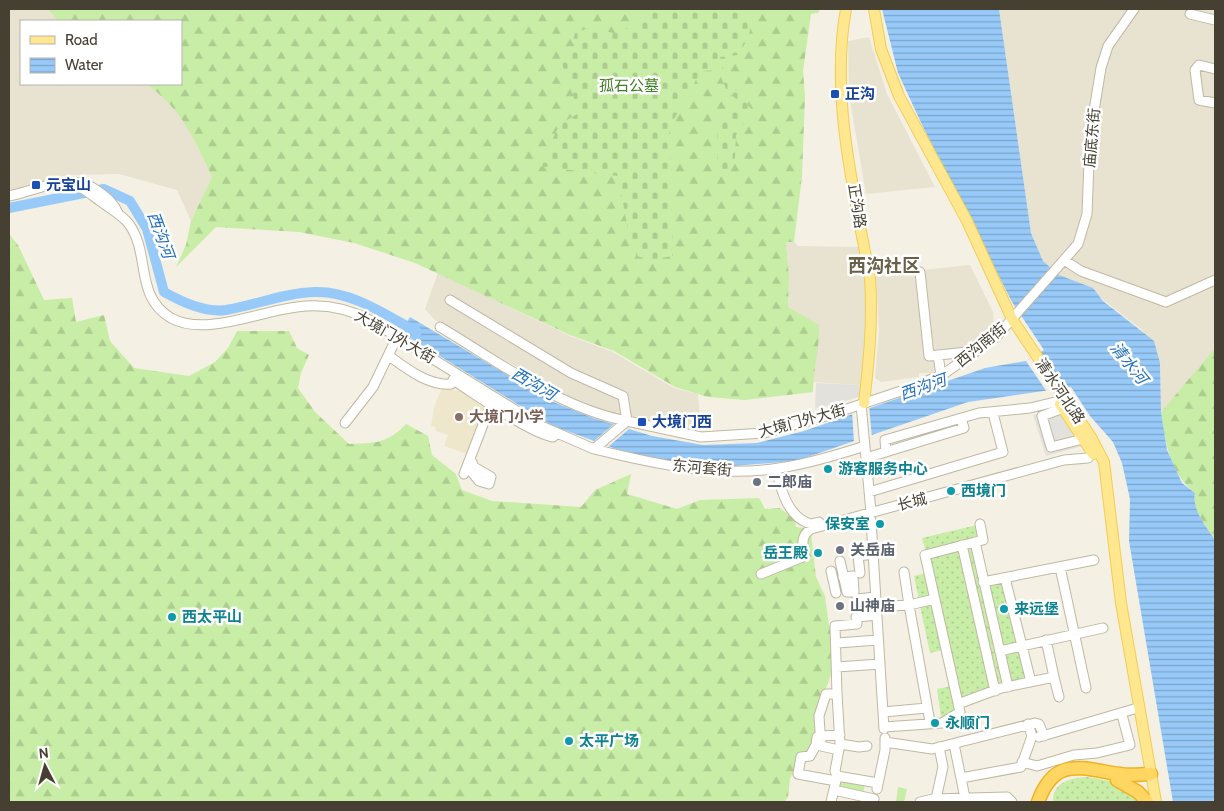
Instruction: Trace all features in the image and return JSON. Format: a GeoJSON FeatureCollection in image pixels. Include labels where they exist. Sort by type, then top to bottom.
{"type":"FeatureCollection","features":[{"type":"Feature","properties":{"kind":"highway"},"geometry":{"type":"LineString","coordinates":[[1038,802],[1049,782],[1058,774],[1073,767],[1150,777]]}},
{"type":"Feature","properties":{"kind":"highway"},"geometry":{"type":"LineString","coordinates":[[1049,802],[1051,791],[1064,777],[1082,773],[1117,780],[1150,777]]}},
{"type":"Feature","properties":{"kind":"highway"},"geometry":{"type":"LineString","coordinates":[[1117,780],[1138,792],[1149,802]]}},
{"type":"Feature","properties":{"kind":"main road","name":"正沟路"},"geometry":{"type":"LineString","coordinates":[[848,9],[844,39],[845,95],[876,302],[876,326],[865,404]]}},
{"type":"Feature","properties":{"kind":"main road","name":"清水河北路"},"geometry":{"type":"LineString","coordinates":[[870,9],[877,50],[896,98],[1034,356],[1099,464],[1114,598],[1134,709],[1156,802]]}},
{"type":"Feature","properties":{"kind":"main road","name":"清水河北路"},"geometry":{"type":"LineString","coordinates":[[874,9],[881,49],[899,96],[966,221],[1013,318]]}},
{"type":"Feature","properties":{"kind":"main road","name":"清水河北路"},"geometry":{"type":"LineString","coordinates":[[1059,399],[1100,452],[1107,472],[1121,603],[1150,777],[1149,802]]}},
{"type":"Feature","properties":{"kind":"street","name":"庙底东街"},"geometry":{"type":"LineString","coordinates":[[1056,268],[1078,244],[1087,214],[1090,135],[1101,68],[1108,46],[1134,9]]}},
{"type":"Feature","properties":{"kind":"street"},"geometry":{"type":"LineString","coordinates":[[1190,14],[1215,20]]}},
{"type":"Feature","properties":{"kind":"street"},"geometry":{"type":"LineString","coordinates":[[1215,69],[1199,65],[1195,70],[1199,100],[1215,103]]}},
{"type":"Feature","properties":{"kind":"street","name":"大境门外大街"},"geometry":{"type":"LineString","coordinates":[[9,196],[67,182],[82,184],[111,200],[117,211],[128,223],[138,242],[150,296],[154,305],[179,322],[212,324],[288,308],[321,306],[344,309],[360,315],[397,337],[455,377],[556,433],[598,446]]}},
{"type":"Feature","properties":{"kind":"street","name":"大境门外大街"},"geometry":{"type":"LineString","coordinates":[[82,184],[103,203],[117,211]]}},
{"type":"Feature","properties":{"kind":"street"},"geometry":{"type":"LineString","coordinates":[[1064,260],[1081,271],[1166,302],[1215,280]]}},
{"type":"Feature","properties":{"kind":"street","name":"西沟南街"},"geometry":{"type":"LineString","coordinates":[[865,404],[941,375],[978,350],[1013,318],[1056,268]]}},
{"type":"Feature","properties":{"kind":"street"},"geometry":{"type":"LineString","coordinates":[[920,272],[929,356],[978,350]]}},
{"type":"Feature","properties":{"kind":"street"},"geometry":{"type":"LineString","coordinates":[[450,300],[570,373],[623,396],[624,424],[598,446]]}},
{"type":"Feature","properties":{"kind":"street","name":"大境门外大街"},"geometry":{"type":"LineString","coordinates":[[440,327],[564,400],[624,424],[701,437],[732,436],[764,433],[796,426],[865,404]]}},
{"type":"Feature","properties":{"kind":"street"},"geometry":{"type":"LineString","coordinates":[[345,423],[373,387],[397,337]]}},
{"type":"Feature","properties":{"kind":"street"},"geometry":{"type":"LineString","coordinates":[[938,355],[941,375]]}},
{"type":"Feature","properties":{"kind":"street"},"geometry":{"type":"LineString","coordinates":[[389,356],[423,378],[443,384],[450,384],[455,377],[490,404],[540,433],[553,437],[556,433]]}},
{"type":"Feature","properties":{"kind":"street"},"geometry":{"type":"LineString","coordinates":[[866,458],[964,428],[961,419],[978,413],[993,413],[1059,399]]}},
{"type":"Feature","properties":{"kind":"street"},"geometry":{"type":"LineString","coordinates":[[1059,399],[1042,416],[1051,447],[1083,439]]}},
{"type":"Feature","properties":{"kind":"street"},"geometry":{"type":"LineString","coordinates":[[470,458],[474,467],[491,477],[489,484],[479,481],[467,472],[470,458],[490,404]]}},
{"type":"Feature","properties":{"kind":"street"},"geometry":{"type":"LineString","coordinates":[[865,404],[864,444],[871,514],[885,746],[875,794]]}},
{"type":"Feature","properties":{"kind":"street"},"geometry":{"type":"LineString","coordinates":[[868,492],[1003,452],[993,413]]}},
{"type":"Feature","properties":{"kind":"street","name":"东河套街"},"geometry":{"type":"LineString","coordinates":[[598,446],[631,458],[698,470],[737,472],[776,469],[839,454],[864,444]]}},
{"type":"Feature","properties":{"kind":"street","name":"长城"},"geometry":{"type":"LineString","coordinates":[[762,574],[805,556],[802,546],[804,536],[811,528],[938,496],[1064,460],[1088,458]]}},
{"type":"Feature","properties":{"kind":"street"},"geometry":{"type":"LineString","coordinates":[[776,469],[790,506],[803,522],[811,524],[871,514]]}},
{"type":"Feature","properties":{"kind":"street"},"geometry":{"type":"LineString","coordinates":[[884,729],[930,722],[942,723],[960,712],[925,555],[983,540],[980,524]]}},
{"type":"Feature","properties":{"kind":"street"},"geometry":{"type":"LineString","coordinates":[[975,542],[1008,687]]}},
{"type":"Feature","properties":{"kind":"street"},"geometry":{"type":"LineString","coordinates":[[962,545],[995,690]]}},
{"type":"Feature","properties":{"kind":"street"},"geometry":{"type":"LineString","coordinates":[[852,594],[858,556],[873,554]]}},
{"type":"Feature","properties":{"kind":"street"},"geometry":{"type":"LineString","coordinates":[[983,582],[1094,560]]}},
{"type":"Feature","properties":{"kind":"street"},"geometry":{"type":"LineString","coordinates":[[1060,567],[1086,688]]}},
{"type":"Feature","properties":{"kind":"street"},"geometry":{"type":"LineString","coordinates":[[859,617],[842,569],[856,574],[874,572]]}},
{"type":"Feature","properties":{"kind":"street"},"geometry":{"type":"LineString","coordinates":[[831,571],[832,594],[875,597]]}},
{"type":"Feature","properties":{"kind":"street"},"geometry":{"type":"LineString","coordinates":[[904,572],[908,605],[930,722]]}},
{"type":"Feature","properties":{"kind":"street"},"geometry":{"type":"LineString","coordinates":[[1005,578],[1030,682]]}},
{"type":"Feature","properties":{"kind":"street"},"geometry":{"type":"LineString","coordinates":[[831,802],[840,743],[835,626],[857,624],[856,617],[876,611],[935,600]]}},
{"type":"Feature","properties":{"kind":"street"},"geometry":{"type":"LineString","coordinates":[[1000,651],[1103,628]]}},
{"type":"Feature","properties":{"kind":"street"},"geometry":{"type":"LineString","coordinates":[[837,643],[878,640]]}},
{"type":"Feature","properties":{"kind":"street"},"geometry":{"type":"LineString","coordinates":[[1046,640],[1059,697]]}},
{"type":"Feature","properties":{"kind":"street"},"geometry":{"type":"LineString","coordinates":[[837,667],[880,664]]}},
{"type":"Feature","properties":{"kind":"street"},"geometry":{"type":"LineString","coordinates":[[958,704],[995,690],[1054,677]]}},
{"type":"Feature","properties":{"kind":"street"},"geometry":{"type":"LineString","coordinates":[[837,694],[826,694],[819,716],[820,736],[818,746],[810,756],[801,757],[798,774],[835,782],[875,794]]}},
{"type":"Feature","properties":{"kind":"street"},"geometry":{"type":"LineString","coordinates":[[883,712],[927,708]]}},
{"type":"Feature","properties":{"kind":"street"},"geometry":{"type":"LineString","coordinates":[[820,736],[859,748],[885,746],[932,749],[1028,724],[1039,724],[1042,737],[1122,715],[1134,709]]}},
{"type":"Feature","properties":{"kind":"street"},"geometry":{"type":"LineString","coordinates":[[1022,762],[1037,766],[1074,755],[1097,754],[1130,745],[1122,715]]}},
{"type":"Feature","properties":{"kind":"street"},"geometry":{"type":"LineString","coordinates":[[818,746],[818,727],[820,724]]}},
{"type":"Feature","properties":{"kind":"street"},"geometry":{"type":"LineString","coordinates":[[961,778],[1021,767],[1032,736],[1028,724]]}},
{"type":"Feature","properties":{"kind":"street"},"geometry":{"type":"LineString","coordinates":[[818,746],[840,743]]}},
{"type":"Feature","properties":{"kind":"street"},"geometry":{"type":"LineString","coordinates":[[954,744],[965,798]]}},
{"type":"Feature","properties":{"kind":"street"},"geometry":{"type":"LineString","coordinates":[[936,798],[943,766],[939,747]]}},
{"type":"Feature","properties":{"kind":"street"},"geometry":{"type":"LineString","coordinates":[[835,782],[875,794]]}},
{"type":"Feature","properties":{"kind":"street"},"geometry":{"type":"LineString","coordinates":[[920,802],[936,798],[1007,797],[1012,802]]}},
{"type":"Feature","properties":{"kind":"shaded area"},"geometry":{"type":"Polygon","coordinates":[[[9,9],[48,9],[57,20],[20,20],[20,85],[146,85],[167,99],[190,129],[212,177],[191,221],[177,190],[119,174],[69,175],[9,191],[9,9]]]}},
{"type":"Feature","properties":{"kind":"shaded area"},"geometry":{"type":"Polygon","coordinates":[[[999,9],[1215,9],[1215,348],[1161,412],[1160,363],[1142,330],[1086,286],[1059,275],[1043,261],[1031,233],[999,9]]]}},
{"type":"Feature","properties":{"kind":"shaded area"},"geometry":{"type":"Polygon","coordinates":[[[869,37],[887,94],[935,187],[866,194],[849,94],[848,41],[869,37]]]}},
{"type":"Feature","properties":{"kind":"shaded area"},"geometry":{"type":"Polygon","coordinates":[[[786,241],[794,242],[798,246],[860,247],[866,286],[866,330],[861,385],[813,382],[813,373],[798,314],[788,307],[789,276],[786,241]]]}},
{"type":"Feature","properties":{"kind":"shaded area"},"geometry":{"type":"Polygon","coordinates":[[[970,265],[993,312],[994,329],[975,348],[938,353],[936,370],[931,373],[919,373],[919,377],[881,382],[875,378],[879,331],[876,275],[970,265]]]}},
{"type":"Feature","properties":{"kind":"shaded area"},"geometry":{"type":"Polygon","coordinates":[[[438,273],[570,336],[613,352],[674,388],[698,394],[700,419],[705,420],[705,429],[619,417],[580,403],[435,320],[425,309],[438,273]]]}},
{"type":"Feature","properties":{"kind":"shaded area"},"geometry":{"type":"Polygon","coordinates":[[[816,383],[861,385],[859,397],[815,409],[816,383]]]}},
{"type":"Feature","properties":{"kind":"shaded area","name":"大境门小学"},"geometry":{"type":"Polygon","coordinates":[[[442,388],[469,392],[487,403],[470,455],[444,446],[448,435],[436,431],[435,427],[431,426],[434,407],[442,388]]]}},
{"type":"Feature","properties":{"kind":"shaded area"},"geometry":{"type":"Polygon","coordinates":[[[1056,404],[1083,446],[1046,456],[1033,415],[1038,413],[1038,408],[1056,404]]]}},
{"type":"Feature","properties":{"kind":"green space"},"geometry":{"type":"Polygon","coordinates":[[[48,9],[820,9],[818,13],[811,14],[803,71],[805,96],[802,176],[794,242],[786,242],[789,276],[788,307],[819,325],[813,392],[745,400],[708,397],[675,387],[614,351],[570,335],[415,263],[354,243],[299,232],[216,227],[176,267],[186,245],[191,221],[212,177],[193,137],[177,113],[168,102],[146,85],[182,85],[182,20],[57,20],[48,9]]]}},
{"type":"Feature","properties":{"kind":"green space","name":"孤石公墓"},"geometry":{"type":"Polygon","coordinates":[[[642,9],[752,9],[749,37],[738,55],[720,57],[728,79],[752,110],[736,135],[735,158],[730,172],[718,172],[717,128],[738,101],[726,89],[718,70],[701,71],[669,128],[673,256],[650,260],[637,256],[629,235],[618,176],[539,166],[560,124],[579,113],[559,55],[576,48],[573,41],[575,33],[588,28],[614,33],[639,24],[642,9]]]}},
{"type":"Feature","properties":{"kind":"green space"},"geometry":{"type":"Polygon","coordinates":[[[9,234],[18,245],[44,300],[72,298],[76,322],[104,315],[110,341],[134,368],[189,376],[215,362],[228,348],[237,331],[289,331],[297,348],[309,355],[301,373],[298,388],[315,412],[349,444],[386,439],[406,424],[428,436],[432,455],[456,474],[462,490],[492,501],[581,507],[595,490],[631,474],[627,494],[677,509],[700,500],[759,498],[765,509],[780,508],[795,520],[796,527],[804,528],[811,533],[816,577],[825,596],[829,626],[835,636],[835,662],[819,709],[816,739],[807,755],[800,756],[790,779],[788,797],[784,802],[9,802],[9,234]]]}},
{"type":"Feature","properties":{"kind":"green space"},"geometry":{"type":"Polygon","coordinates":[[[1215,348],[1215,540],[1195,510],[1195,493],[1186,485],[1174,467],[1167,446],[1161,412],[1215,348]]]}},
{"type":"Feature","properties":{"kind":"green space"},"geometry":{"type":"Polygon","coordinates":[[[977,525],[980,539],[926,552],[922,538],[977,525]]]}},
{"type":"Feature","properties":{"kind":"green space"},"geometry":{"type":"Polygon","coordinates":[[[973,546],[1003,684],[1001,686],[996,684],[966,547],[973,546]]]}},
{"type":"Feature","properties":{"kind":"green space"},"geometry":{"type":"Polygon","coordinates":[[[956,550],[960,551],[992,685],[988,691],[960,700],[930,556],[956,550]]]}},
{"type":"Feature","properties":{"kind":"green space"},"geometry":{"type":"Polygon","coordinates":[[[926,573],[932,598],[919,600],[914,576],[926,573]]]}},
{"type":"Feature","properties":{"kind":"green space"},"geometry":{"type":"Polygon","coordinates":[[[1002,580],[1018,643],[1004,649],[988,583],[1002,580]]]}},
{"type":"Feature","properties":{"kind":"green space"},"geometry":{"type":"Polygon","coordinates":[[[934,604],[943,650],[930,653],[920,606],[934,604]]]}},
{"type":"Feature","properties":{"kind":"green space"},"geometry":{"type":"Polygon","coordinates":[[[1019,649],[1027,679],[1012,684],[1009,679],[1005,652],[1019,649]]]}},
{"type":"Feature","properties":{"kind":"green space"},"geometry":{"type":"Polygon","coordinates":[[[952,686],[957,710],[941,718],[937,689],[952,686]]]}},
{"type":"Feature","properties":{"kind":"green space"},"geometry":{"type":"Polygon","coordinates":[[[838,777],[865,783],[863,794],[836,788],[838,777]]]}},
{"type":"Feature","properties":{"kind":"green space"},"geometry":{"type":"Polygon","coordinates":[[[1087,777],[1117,783],[1128,790],[1139,802],[1053,802],[1056,790],[1064,782],[1087,777]]]}},
{"type":"Feature","properties":{"kind":"green space"},"geometry":{"type":"Polygon","coordinates":[[[898,787],[907,789],[904,802],[896,802],[898,787]]]}},
{"type":"Feature","properties":{"kind":"water","name":"清水河"},"geometry":{"type":"Polygon","coordinates":[[[882,9],[999,9],[1031,233],[1043,261],[1059,275],[1093,288],[1103,301],[1154,341],[1160,363],[1161,412],[1167,450],[1182,483],[1195,493],[1198,512],[1215,540],[1215,802],[1173,802],[1129,541],[1130,499],[1122,463],[1113,442],[1090,416],[1071,387],[968,402],[796,461],[719,467],[684,464],[622,451],[553,426],[401,332],[410,317],[551,401],[593,418],[652,436],[703,445],[757,443],[804,431],[985,368],[1026,361],[1044,350],[1012,302],[924,129],[898,73],[882,9]]]}},
{"type":"Feature","properties":{"kind":"pier"},"geometry":{"type":"Polygon","coordinates":[[[1041,352],[1065,388],[1057,393],[1049,395],[1026,361],[1041,352]]]}},
{"type":"Feature","properties":{"kind":"pier"},"geometry":{"type":"Polygon","coordinates":[[[869,405],[872,438],[854,443],[852,411],[869,405]]]}},
{"type":"Feature","properties":{"kind":"pier"},"geometry":{"type":"Polygon","coordinates":[[[614,424],[629,429],[609,446],[594,441],[614,424]]]}},
{"type":"Feature","properties":{"kind":"waterway","name":"西沟河"},"geometry":{"type":"LineString","coordinates":[[9,208],[104,189],[130,201],[147,229],[164,292],[178,299],[210,310],[226,310],[304,293],[329,293],[342,295],[368,305],[417,332]]}},
{"type":"Feature","properties":{"kind":"place","name":"正沟"},"geometry":{"type":"Point","coordinates":[835,94]}},
{"type":"Feature","properties":{"kind":"place","name":"元宝山"},"geometry":{"type":"Point","coordinates":[36,185]}},
{"type":"Feature","properties":{"kind":"place","name":"大境门小学"},"geometry":{"type":"Point","coordinates":[459,417]}},
{"type":"Feature","properties":{"kind":"place","name":"大境门西"},"geometry":{"type":"Point","coordinates":[642,422]}},
{"type":"Feature","properties":{"kind":"place","name":"游客服务中心"},"geometry":{"type":"Point","coordinates":[828,469]}},
{"type":"Feature","properties":{"kind":"place","name":"二郎庙"},"geometry":{"type":"Point","coordinates":[757,482]}},
{"type":"Feature","properties":{"kind":"place","name":"西境门"},"geometry":{"type":"Point","coordinates":[951,491]}},
{"type":"Feature","properties":{"kind":"place","name":"保安室"},"geometry":{"type":"Point","coordinates":[880,524]}},
{"type":"Feature","properties":{"kind":"place","name":"关岳庙"},"geometry":{"type":"Point","coordinates":[840,550]}},
{"type":"Feature","properties":{"kind":"place","name":"岳王殿"},"geometry":{"type":"Point","coordinates":[818,553]}},
{"type":"Feature","properties":{"kind":"place","name":"山神庙"},"geometry":{"type":"Point","coordinates":[840,606]}},
{"type":"Feature","properties":{"kind":"place","name":"来远堡"},"geometry":{"type":"Point","coordinates":[1004,609]}},
{"type":"Feature","properties":{"kind":"place","name":"西太平山"},"geometry":{"type":"Point","coordinates":[172,617]}},
{"type":"Feature","properties":{"kind":"place","name":"永顺门"},"geometry":{"type":"Point","coordinates":[935,723]}},
{"type":"Feature","properties":{"kind":"place","name":"太平广场"},"geometry":{"type":"Point","coordinates":[569,741]}},
{"type":"Feature","properties":{"kind":"district","name":"西沟社区"},"geometry":{"type":"Point","coordinates":[884,266]}}]}
